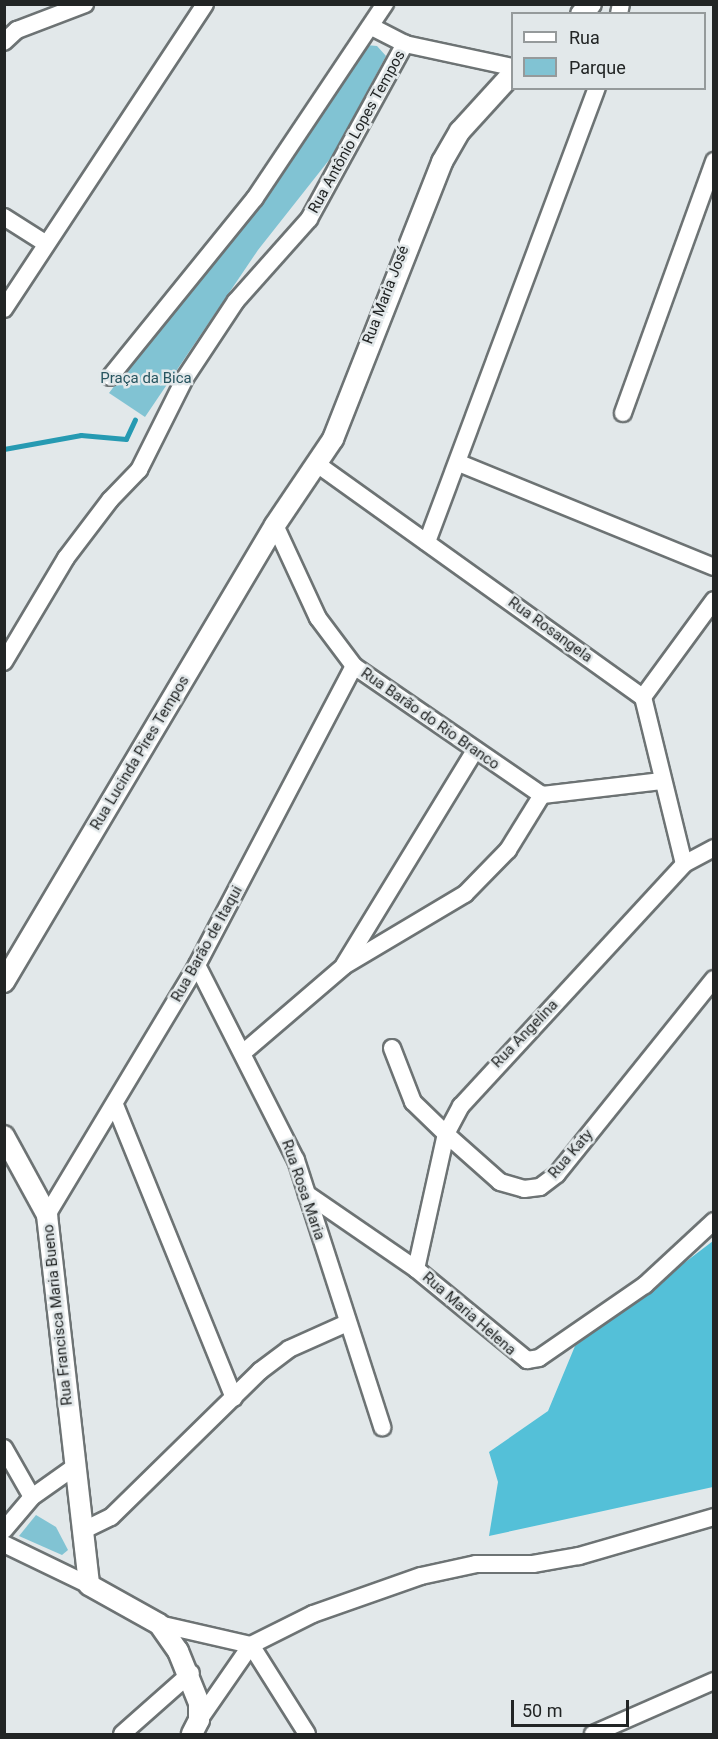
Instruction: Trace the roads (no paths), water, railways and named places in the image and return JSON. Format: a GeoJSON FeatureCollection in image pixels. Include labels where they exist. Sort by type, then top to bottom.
{"type":"FeatureCollection","features":[{"type":"Feature","properties":{"kind":"street"},"geometry":{"type":"LineString","coordinates":[[4,42],[17,30],[85,4]]}},
{"type":"Feature","properties":{"kind":"street"},"geometry":{"type":"LineString","coordinates":[[110,377],[255,198],[372,27],[385,4]]}},
{"type":"Feature","properties":{"kind":"street"},"geometry":{"type":"LineString","coordinates":[[4,309],[200,7]]}},
{"type":"Feature","properties":{"kind":"street"},"geometry":{"type":"LineString","coordinates":[[372,27],[405,44],[511,67]]}},
{"type":"Feature","properties":{"kind":"street","name":"Rua Antônio Lopes Tempos"},"geometry":{"type":"LineString","coordinates":[[4,662],[66,558],[110,500],[139,471],[171,402],[224,319],[258,273],[309,219],[405,44]]}},
{"type":"Feature","properties":{"kind":"street","name":"Rua Maria José"},"geometry":{"type":"LineString","coordinates":[[275,525],[317,464],[344,416],[402,254],[442,162],[460,131],[511,76]]}},
{"type":"Feature","properties":{"kind":"street"},"geometry":{"type":"LineString","coordinates":[[427,542],[459,463],[596,90]]}},
{"type":"Feature","properties":{"kind":"street"},"geometry":{"type":"LineString","coordinates":[[623,413],[714,161]]}},
{"type":"Feature","properties":{"kind":"street"},"geometry":{"type":"LineString","coordinates":[[4,217],[45,243]]}},
{"type":"Feature","properties":{"kind":"street"},"geometry":{"type":"LineString","coordinates":[[459,463],[714,567]]}},
{"type":"Feature","properties":{"kind":"street","name":"Rua Rosangela"},"geometry":{"type":"LineString","coordinates":[[317,464],[643,698]]}},
{"type":"Feature","properties":{"kind":"street","name":"Rua Barão do Rio Branco"},"geometry":{"type":"LineString","coordinates":[[275,525],[318,618],[354,666],[542,795]]}},
{"type":"Feature","properties":{"kind":"street","name":"Rua Lucinda Pires Tempos"},"geometry":{"type":"LineString","coordinates":[[4,982],[275,525]]}},
{"type":"Feature","properties":{"kind":"street"},"geometry":{"type":"LineString","coordinates":[[684,864],[643,698],[714,600]]}},
{"type":"Feature","properties":{"kind":"street","name":"Rua Barão de Itaqui"},"geometry":{"type":"LineString","coordinates":[[47,1215],[197,965],[354,666]]}},
{"type":"Feature","properties":{"kind":"street"},"geometry":{"type":"LineString","coordinates":[[344,966],[475,750]]}},
{"type":"Feature","properties":{"kind":"street"},"geometry":{"type":"LineString","coordinates":[[245,1051],[344,966],[465,894],[508,850],[542,795],[612,790],[662,781]]}},
{"type":"Feature","properties":{"kind":"street","name":"Rua Angelina"},"geometry":{"type":"LineString","coordinates":[[416,1269],[446,1134],[461,1106],[500,1058],[684,864],[714,848]]}},
{"type":"Feature","properties":{"kind":"street","name":"Rua Rosa Maria"},"geometry":{"type":"LineString","coordinates":[[197,965],[245,1051],[307,1194],[382,1427]]}},
{"type":"Feature","properties":{"kind":"street","name":"Rua Katy"},"geometry":{"type":"LineString","coordinates":[[392,1048],[413,1102],[446,1134],[500,1182],[524,1190],[540,1187],[557,1174],[714,979]]}},
{"type":"Feature","properties":{"kind":"street"},"geometry":{"type":"LineString","coordinates":[[115,1105],[234,1398]]}},
{"type":"Feature","properties":{"kind":"street","name":"Rua Francisca Maria Bueno"},"geometry":{"type":"LineString","coordinates":[[4,1136],[47,1215],[73,1468],[89,1585]]}},
{"type":"Feature","properties":{"kind":"street","name":"Rua Maria Helena"},"geometry":{"type":"LineString","coordinates":[[307,1194],[416,1269],[516,1355],[527,1360],[539,1358],[645,1285],[714,1221]]}},
{"type":"Feature","properties":{"kind":"street"},"geometry":{"type":"LineString","coordinates":[[82,1531],[111,1517],[234,1398],[289,1349],[347,1323]]}},
{"type":"Feature","properties":{"kind":"street"},"geometry":{"type":"LineString","coordinates":[[4,1448],[32,1497]]}},
{"type":"Feature","properties":{"kind":"street"},"geometry":{"type":"LineString","coordinates":[[4,1530],[32,1497],[73,1468]]}},
{"type":"Feature","properties":{"kind":"street"},"geometry":{"type":"LineString","coordinates":[[195,1727],[251,1645],[312,1614],[421,1576],[476,1564],[533,1564],[579,1556],[714,1517]]}},
{"type":"Feature","properties":{"kind":"street"},"geometry":{"type":"LineString","coordinates":[[4,1544],[89,1585],[159,1624],[251,1645],[307,1734]]}},
{"type":"Feature","properties":{"kind":"street"},"geometry":{"type":"LineString","coordinates":[[159,1624],[190,1673],[195,1727]]}},
{"type":"Feature","properties":{"kind":"street"},"geometry":{"type":"LineString","coordinates":[[122,1734],[190,1673]]}},
{"type":"Feature","properties":{"kind":"street"},"geometry":{"type":"LineString","coordinates":[[593,1734],[714,1681]]}},
{"type":"Feature","properties":{"kind":"waterway"},"geometry":{"type":"LineString","coordinates":[[4,449],[81,435],[126,439],[135,420]]}},
{"type":"Feature","properties":{"kind":"park label","name":"Praça da Bica"},"geometry":{"type":"Point","coordinates":[146,379]}}]}
